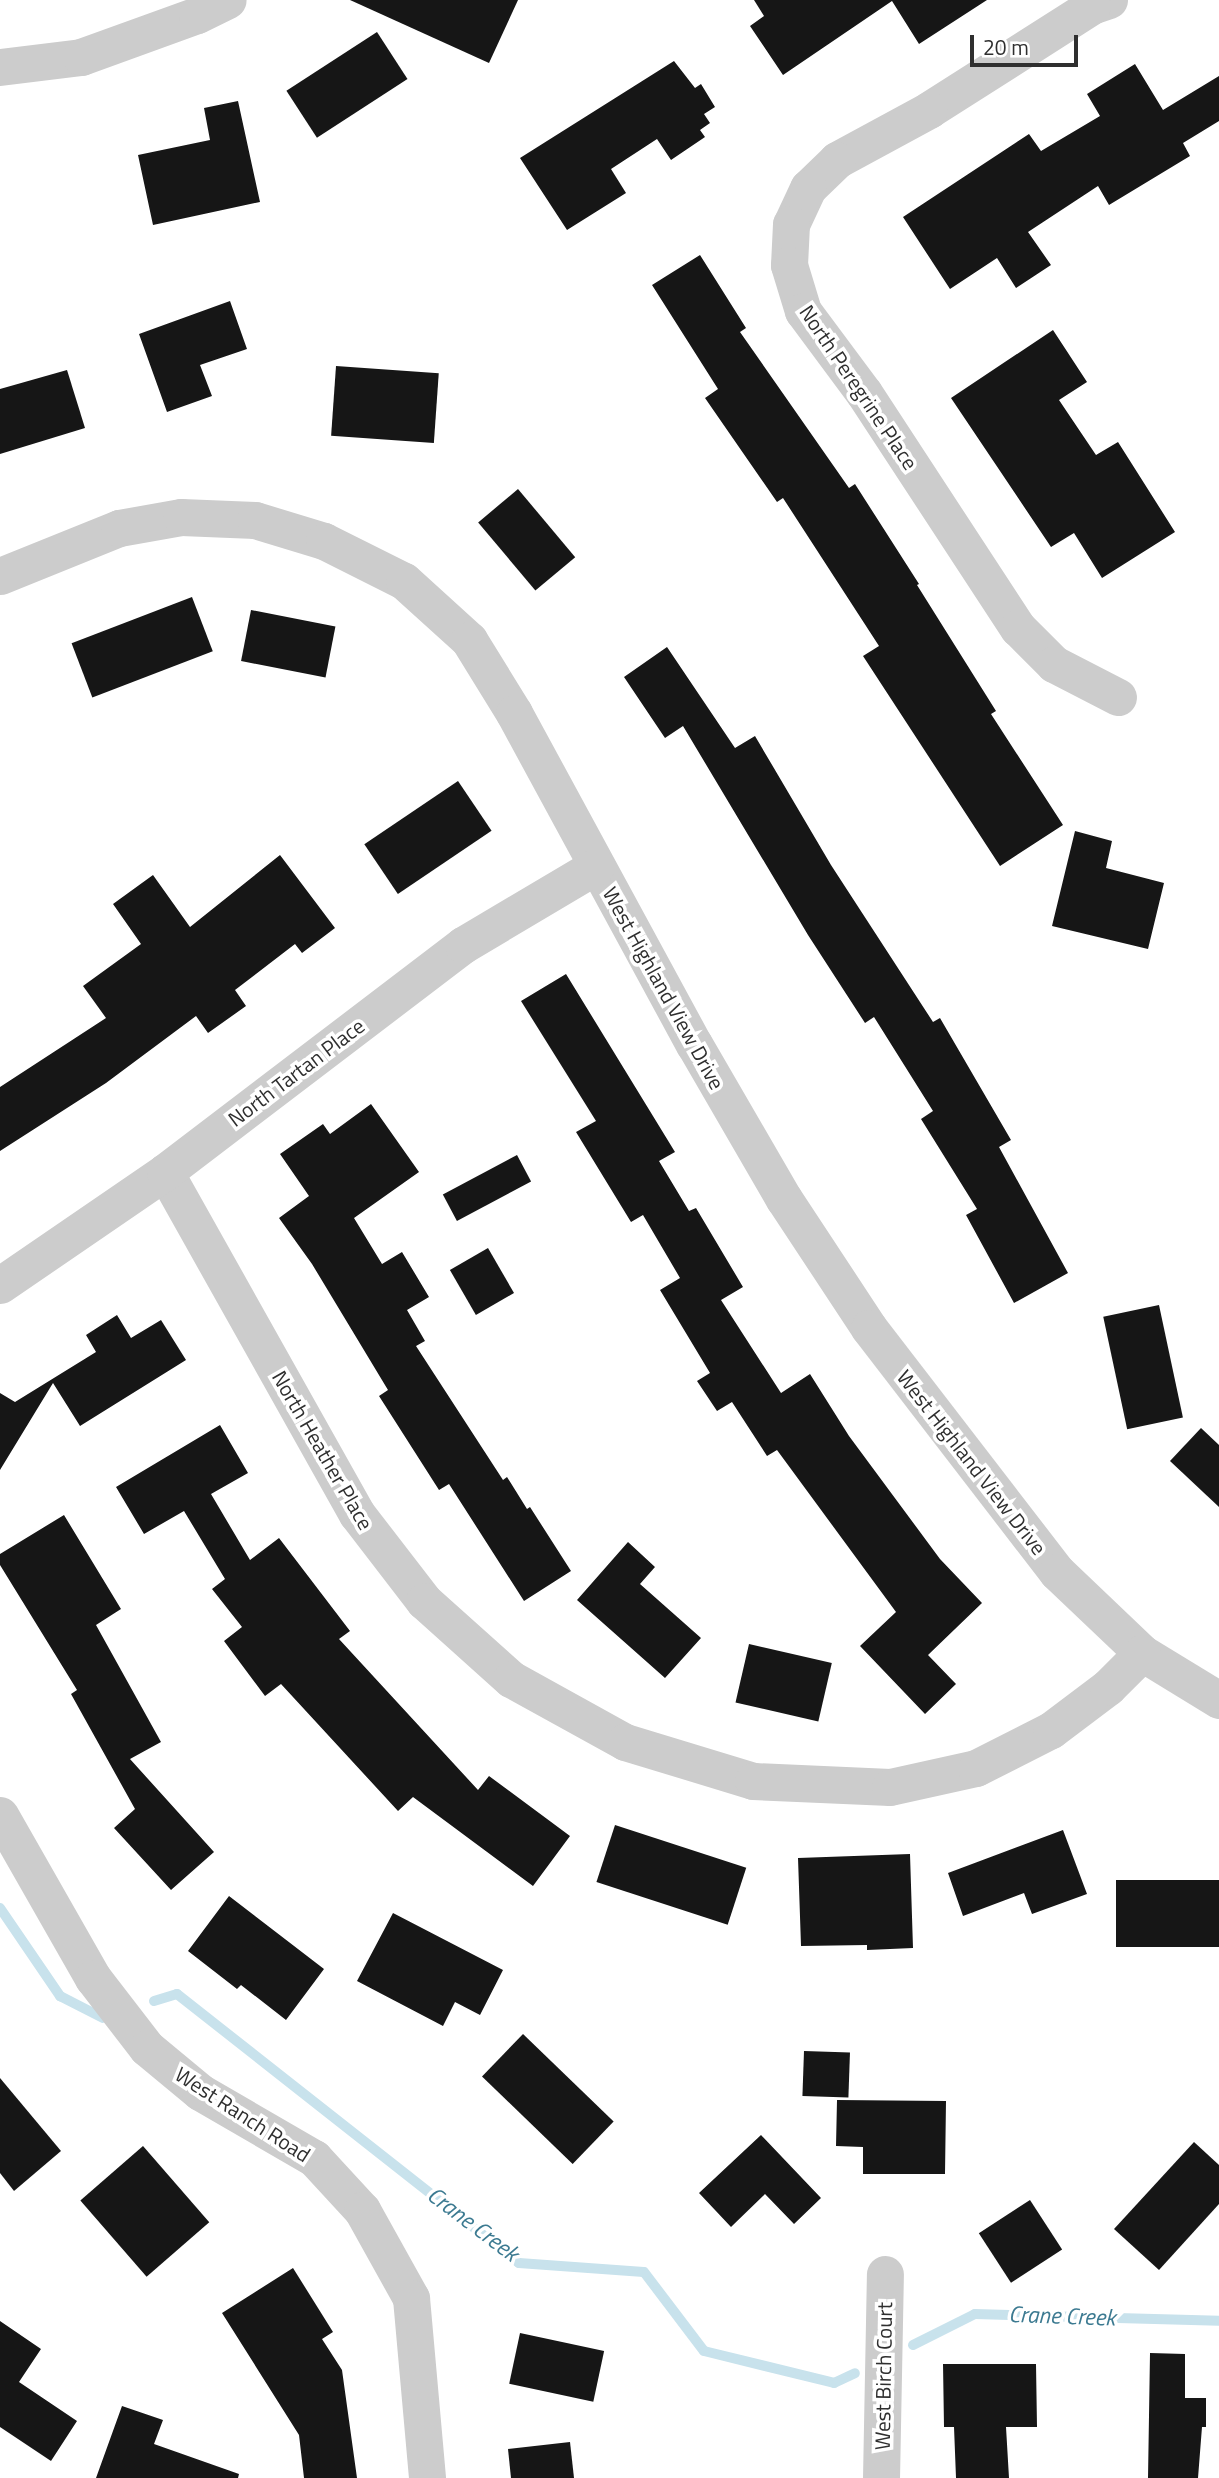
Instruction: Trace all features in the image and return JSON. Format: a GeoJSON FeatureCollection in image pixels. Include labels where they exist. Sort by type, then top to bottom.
{"type":"FeatureCollection","features":[{"type":"Feature","properties":{"kind":"street"},"geometry":{"type":"LineString","coordinates":[[0,67],[80,57],[197,15],[228,0]]}},
{"type":"Feature","properties":{"kind":"street","name":"North Peregrine Place"},"geometry":{"type":"LineString","coordinates":[[1109,0],[1092,6],[929,110],[837,160],[808,188],[791,224],[789,265],[803,311],[864,393],[1018,628],[1054,664],[1118,697]]}},
{"type":"Feature","properties":{"kind":"street","name":"West Highland View Drive"},"geometry":{"type":"LineString","coordinates":[[0,576],[119,528],[181,517],[255,520],[324,541],[404,582],[469,640],[514,713],[694,1044],[785,1199],[869,1328],[1057,1572],[1142,1653],[1219,1700]]}},
{"type":"Feature","properties":{"kind":"street","name":"North Tartan Place"},"geometry":{"type":"LineString","coordinates":[[0,1285],[165,1172],[463,945],[596,866]]}},
{"type":"Feature","properties":{"kind":"street","name":"North Heather Place"},"geometry":{"type":"LineString","coordinates":[[165,1172],[357,1514],[424,1601],[511,1679],[625,1742],[753,1781],[890,1787],[976,1768],[1051,1730],[1108,1687],[1142,1653]]}},
{"type":"Feature","properties":{"kind":"street","name":"West Ranch Road"},"geometry":{"type":"LineString","coordinates":[[0,1815],[93,1978],[147,2048],[200,2092],[314,2158],[362,2210],[411,2298],[427,2478]]}},
{"type":"Feature","properties":{"kind":"street","name":"West Birch Court"},"geometry":{"type":"LineString","coordinates":[[881,2478],[885,2274]]}},
{"type":"Feature","properties":{"kind":"building"},"geometry":{"type":"Polygon","coordinates":[[[350,0],[518,0],[489,63],[350,0]]]}},
{"type":"Feature","properties":{"kind":"building"},"geometry":{"type":"Polygon","coordinates":[[[754,0],[987,0],[919,44],[892,1],[783,75],[750,26],[764,16],[754,0]]]}},
{"type":"Feature","properties":{"kind":"building"},"geometry":{"type":"Polygon","coordinates":[[[377,32],[407,79],[317,138],[286,91],[377,32]]]}},
{"type":"Feature","properties":{"kind":"building"},"geometry":{"type":"Polygon","coordinates":[[[674,61],[695,88],[701,84],[715,107],[704,114],[710,123],[700,130],[705,137],[671,160],[657,139],[611,169],[626,193],[567,230],[520,158],[674,61]]]}},
{"type":"Feature","properties":{"kind":"building"},"geometry":{"type":"Polygon","coordinates":[[[1135,64],[1163,110],[1219,76],[1219,121],[1183,143],[1190,156],[1109,205],[1098,186],[1028,232],[1051,265],[1016,288],[997,258],[950,289],[903,217],[1029,134],[1041,151],[1100,116],[1087,94],[1135,64]]]}},
{"type":"Feature","properties":{"kind":"building"},"geometry":{"type":"Polygon","coordinates":[[[238,101],[260,202],[153,225],[138,155],[210,140],[204,108],[238,101]]]}},
{"type":"Feature","properties":{"kind":"building"},"geometry":{"type":"Polygon","coordinates":[[[700,255],[746,328],[740,332],[849,488],[855,484],[919,584],[917,585],[996,711],[991,714],[1063,825],[1000,866],[863,656],[879,646],[783,498],[777,502],[705,398],[718,389],[652,285],[700,255]]]}},
{"type":"Feature","properties":{"kind":"building"},"geometry":{"type":"Polygon","coordinates":[[[230,301],[247,349],[200,365],[212,396],[167,412],[139,334],[230,301]]]}},
{"type":"Feature","properties":{"kind":"building"},"geometry":{"type":"Polygon","coordinates":[[[1053,330],[1087,382],[1059,400],[1096,455],[1118,442],[1175,532],[1102,578],[1074,533],[1051,547],[951,398],[1053,330]]]}},
{"type":"Feature","properties":{"kind":"building"},"geometry":{"type":"Polygon","coordinates":[[[336,366],[439,373],[434,443],[331,436],[336,366]]]}},
{"type":"Feature","properties":{"kind":"building"},"geometry":{"type":"Polygon","coordinates":[[[67,370],[85,428],[0,454],[0,389],[67,370]]]}},
{"type":"Feature","properties":{"kind":"building"},"geometry":{"type":"Polygon","coordinates":[[[518,489],[575,557],[535,591],[478,522],[518,489]]]}},
{"type":"Feature","properties":{"kind":"building"},"geometry":{"type":"Polygon","coordinates":[[[192,597],[213,651],[92,697],[72,643],[192,597]]]}},
{"type":"Feature","properties":{"kind":"building"},"geometry":{"type":"Polygon","coordinates":[[[251,610],[335,626],[325,677],[241,661],[251,610]]]}},
{"type":"Feature","properties":{"kind":"building"},"geometry":{"type":"Polygon","coordinates":[[[667,647],[735,748],[755,736],[831,865],[933,1022],[940,1018],[1011,1140],[999,1147],[1068,1273],[1014,1303],[966,1215],[977,1209],[921,1119],[933,1111],[874,1017],[865,1023],[808,935],[683,726],[665,738],[624,677],[667,647]]]}},
{"type":"Feature","properties":{"kind":"building"},"geometry":{"type":"Polygon","coordinates":[[[458,781],[492,831],[398,894],[364,844],[458,781]]]}},
{"type":"Feature","properties":{"kind":"building"},"geometry":{"type":"Polygon","coordinates":[[[1075,831],[1112,841],[1106,868],[1164,883],[1148,949],[1052,926],[1075,831]]]}},
{"type":"Feature","properties":{"kind":"building"},"geometry":{"type":"Polygon","coordinates":[[[280,855],[335,928],[302,953],[295,944],[235,990],[246,1006],[208,1033],[196,1016],[106,1083],[0,1151],[0,1087],[106,1018],[83,986],[141,944],[113,904],[153,875],[190,927],[280,855]]]}},
{"type":"Feature","properties":{"kind":"building"},"geometry":{"type":"Polygon","coordinates":[[[566,974],[675,1152],[659,1161],[689,1211],[696,1208],[743,1287],[721,1300],[781,1393],[810,1374],[849,1436],[940,1559],[982,1603],[928,1655],[956,1684],[925,1714],[860,1646],[896,1612],[777,1450],[767,1456],[732,1402],[717,1411],[697,1381],[710,1373],[660,1290],[680,1278],[643,1215],[631,1222],[576,1132],[596,1121],[521,1001],[566,974]]]}},
{"type":"Feature","properties":{"kind":"building"},"geometry":{"type":"Polygon","coordinates":[[[371,1104],[419,1172],[354,1218],[382,1264],[402,1252],[429,1297],[407,1310],[425,1341],[416,1346],[503,1480],[507,1477],[527,1509],[530,1507],[571,1571],[524,1601],[449,1484],[439,1490],[379,1396],[388,1390],[312,1264],[279,1218],[309,1196],[280,1154],[323,1124],[330,1134],[371,1104]]]}},
{"type":"Feature","properties":{"kind":"building"},"geometry":{"type":"Polygon","coordinates":[[[517,1155],[531,1181],[457,1221],[443,1194],[517,1155]]]}},
{"type":"Feature","properties":{"kind":"building"},"geometry":{"type":"Polygon","coordinates":[[[488,1248],[514,1293],[476,1315],[450,1270],[488,1248]]]}},
{"type":"Feature","properties":{"kind":"building"},"geometry":{"type":"Polygon","coordinates":[[[1159,1305],[1183,1417],[1127,1429],[1103,1317],[1159,1305]]]}},
{"type":"Feature","properties":{"kind":"building"},"geometry":{"type":"Polygon","coordinates":[[[117,1315],[131,1338],[161,1320],[186,1360],[80,1426],[53,1383],[0,1470],[0,1393],[15,1402],[96,1352],[86,1335],[117,1315]]]}},
{"type":"Feature","properties":{"kind":"building"},"geometry":{"type":"Polygon","coordinates":[[[220,1425],[248,1473],[211,1494],[250,1560],[279,1538],[350,1631],[339,1639],[478,1790],[489,1776],[570,1836],[533,1886],[413,1797],[398,1811],[281,1684],[265,1696],[224,1641],[242,1627],[212,1589],[225,1579],[184,1511],[144,1534],[116,1487],[220,1425]]]}},
{"type":"Feature","properties":{"kind":"building"},"geometry":{"type":"Polygon","coordinates":[[[1201,1428],[1219,1445],[1219,1507],[1170,1461],[1201,1428]]]}},
{"type":"Feature","properties":{"kind":"building"},"geometry":{"type":"Polygon","coordinates":[[[64,1515],[121,1609],[96,1625],[161,1742],[130,1759],[214,1852],[171,1890],[114,1828],[135,1809],[71,1694],[77,1690],[0,1565],[0,1554],[64,1515]]]}},
{"type":"Feature","properties":{"kind":"building"},"geometry":{"type":"Polygon","coordinates":[[[628,1542],[655,1567],[640,1584],[701,1638],[665,1678],[577,1600],[628,1542]]]}},
{"type":"Feature","properties":{"kind":"building"},"geometry":{"type":"Polygon","coordinates":[[[749,1644],[832,1663],[818,1722],[736,1702],[749,1644]]]}},
{"type":"Feature","properties":{"kind":"building"},"geometry":{"type":"Polygon","coordinates":[[[615,1825],[746,1868],[728,1925],[596,1882],[615,1825]]]}},
{"type":"Feature","properties":{"kind":"building"},"geometry":{"type":"Polygon","coordinates":[[[1063,1830],[1087,1894],[1032,1914],[1024,1893],[963,1916],[948,1873],[1063,1830]]]}},
{"type":"Feature","properties":{"kind":"building"},"geometry":{"type":"Polygon","coordinates":[[[910,1854],[913,1948],[867,1950],[867,1945],[801,1946],[798,1858],[910,1854]]]}},
{"type":"Feature","properties":{"kind":"building"},"geometry":{"type":"Polygon","coordinates":[[[1116,1880],[1219,1880],[1219,1947],[1116,1947],[1116,1880]]]}},
{"type":"Feature","properties":{"kind":"building"},"geometry":{"type":"Polygon","coordinates":[[[229,1896],[324,1969],[286,2020],[241,1985],[237,1989],[188,1951],[229,1896]]]}},
{"type":"Feature","properties":{"kind":"building"},"geometry":{"type":"Polygon","coordinates":[[[393,1913],[503,1970],[480,2015],[455,2002],[443,2026],[357,1981],[393,1913]]]}},
{"type":"Feature","properties":{"kind":"building"},"geometry":{"type":"Polygon","coordinates":[[[523,2034],[614,2122],[573,2164],[482,2076],[523,2034]]]}},
{"type":"Feature","properties":{"kind":"building"},"geometry":{"type":"Polygon","coordinates":[[[804,2051],[850,2053],[848,2098],[802,2096],[804,2051]]]}},
{"type":"Feature","properties":{"kind":"building"},"geometry":{"type":"Polygon","coordinates":[[[0,2078],[61,2151],[14,2191],[0,2173],[0,2078]]]}},
{"type":"Feature","properties":{"kind":"building"},"geometry":{"type":"Polygon","coordinates":[[[837,2100],[946,2101],[945,2174],[863,2174],[863,2147],[836,2146],[837,2100]]]}},
{"type":"Feature","properties":{"kind":"building"},"geometry":{"type":"Polygon","coordinates":[[[761,2135],[821,2198],[794,2224],[765,2194],[731,2227],[699,2193],[761,2135]]]}},
{"type":"Feature","properties":{"kind":"building"},"geometry":{"type":"Polygon","coordinates":[[[1194,2142],[1219,2165],[1219,2204],[1159,2270],[1114,2229],[1194,2142]]]}},
{"type":"Feature","properties":{"kind":"building"},"geometry":{"type":"Polygon","coordinates":[[[143,2146],[209,2222],[147,2277],[80,2200],[143,2146]]]}},
{"type":"Feature","properties":{"kind":"building"},"geometry":{"type":"Polygon","coordinates":[[[1030,2200],[1062,2249],[1011,2283],[979,2233],[1030,2200]]]}},
{"type":"Feature","properties":{"kind":"building"},"geometry":{"type":"Polygon","coordinates":[[[293,2268],[333,2332],[322,2339],[342,2370],[357,2478],[304,2478],[299,2435],[222,2313],[293,2268]]]}},
{"type":"Feature","properties":{"kind":"building"},"geometry":{"type":"Polygon","coordinates":[[[0,2321],[41,2349],[19,2382],[77,2421],[51,2461],[0,2427],[0,2321]]]}},
{"type":"Feature","properties":{"kind":"building"},"geometry":{"type":"Polygon","coordinates":[[[520,2333],[604,2351],[593,2402],[509,2384],[520,2333]]]}},
{"type":"Feature","properties":{"kind":"building"},"geometry":{"type":"Polygon","coordinates":[[[1150,2353],[1185,2354],[1185,2398],[1206,2398],[1206,2427],[1202,2427],[1198,2478],[1148,2478],[1150,2353]]]}},
{"type":"Feature","properties":{"kind":"building"},"geometry":{"type":"Polygon","coordinates":[[[943,2364],[1036,2364],[1037,2427],[1006,2427],[1009,2478],[956,2478],[954,2427],[944,2427],[943,2364]]]}},
{"type":"Feature","properties":{"kind":"building"},"geometry":{"type":"Polygon","coordinates":[[[122,2406],[163,2420],[154,2444],[239,2474],[238,2478],[96,2478],[122,2406]]]}},
{"type":"Feature","properties":{"kind":"building"},"geometry":{"type":"Polygon","coordinates":[[[570,2442],[574,2478],[511,2478],[508,2449],[570,2442]]]}},
{"type":"Feature","properties":{"kind":"waterway","name":"Crane Creek"},"geometry":{"type":"LineString","coordinates":[[0,1908],[60,1996],[103,2018]]}},
{"type":"Feature","properties":{"kind":"waterway","name":"Crane Creek"},"geometry":{"type":"LineString","coordinates":[[154,2001],[177,1994],[519,2263],[644,2272],[704,2351],[834,2383],[855,2373]]}},
{"type":"Feature","properties":{"kind":"waterway","name":"Crane Creek"},"geometry":{"type":"LineString","coordinates":[[913,2345],[975,2314],[1219,2321]]}}]}
